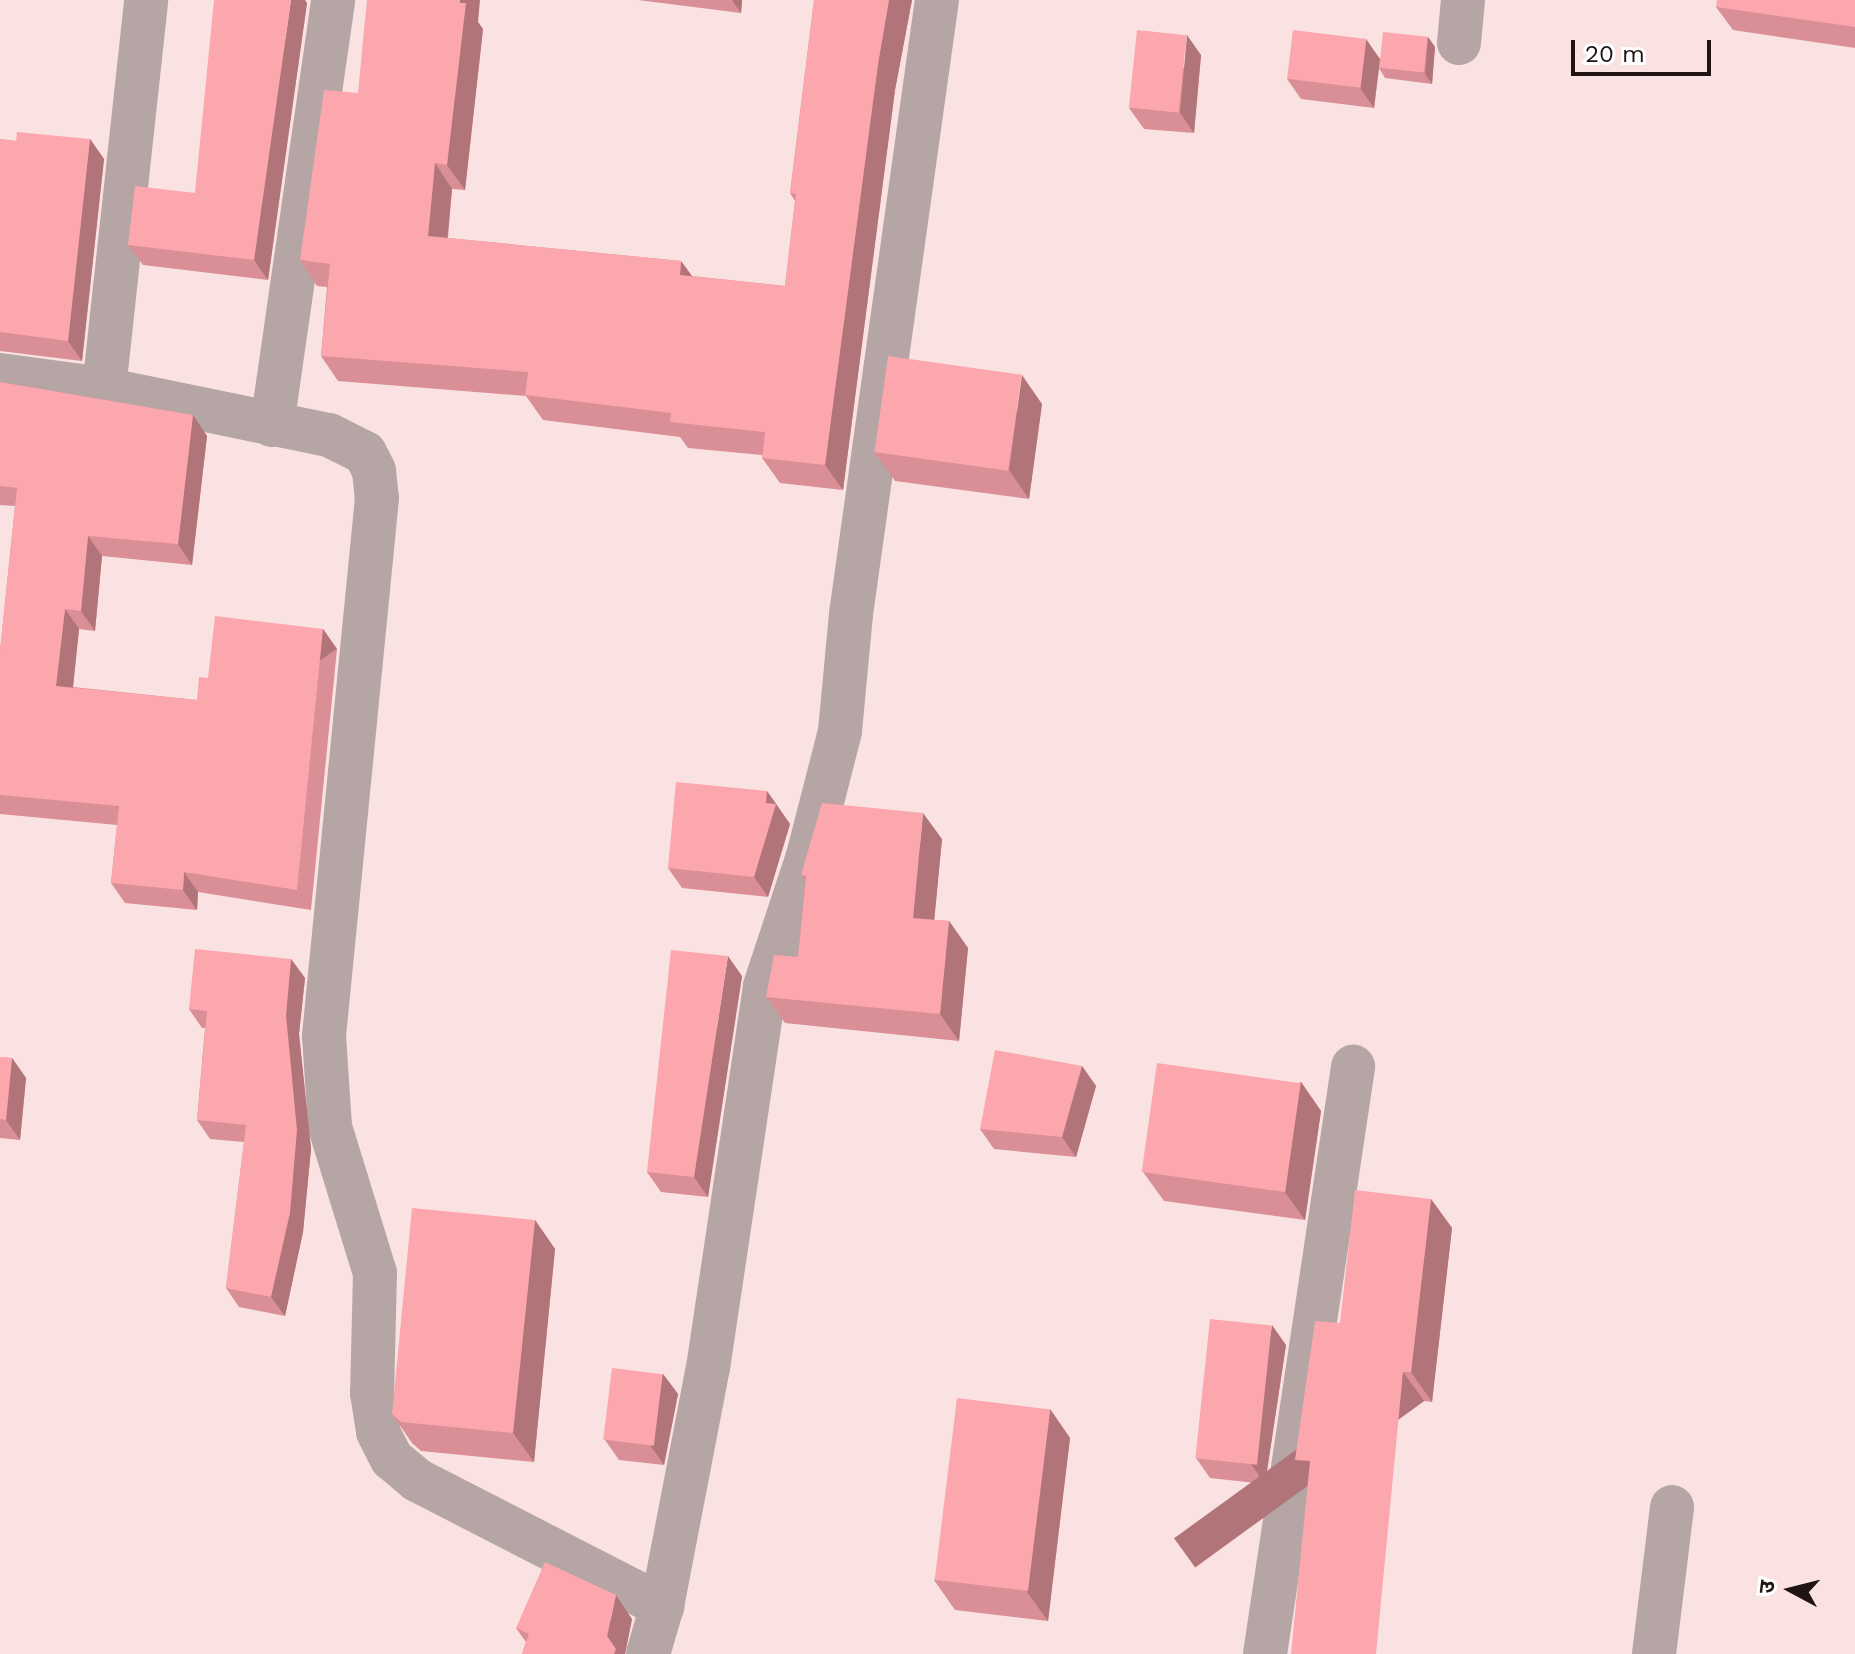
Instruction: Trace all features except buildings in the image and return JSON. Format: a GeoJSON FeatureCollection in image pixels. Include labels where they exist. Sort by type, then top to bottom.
{"type":"FeatureCollection","features":[{"type":"Feature","properties":{"kind":"street"},"geometry":{"type":"LineString","coordinates":[[104,389],[146,0]]}},
{"type":"Feature","properties":{"kind":"street"},"geometry":{"type":"LineString","coordinates":[[272,425],[333,0]]}},
{"type":"Feature","properties":{"kind":"street"},"geometry":{"type":"LineString","coordinates":[[648,1654],[662,1606],[708,1368],[765,986],[811,843],[840,731],[851,614],[937,0]]}},
{"type":"Feature","properties":{"kind":"street"},"geometry":{"type":"LineString","coordinates":[[1459,43],[1463,0]]}},
{"type":"Feature","properties":{"kind":"street"},"geometry":{"type":"LineString","coordinates":[[0,375],[104,389],[349,441],[365,453],[376,484],[324,1036],[330,1127],[375,1273],[372,1393],[378,1432],[392,1459],[417,1480],[662,1606]]}},
{"type":"Feature","properties":{"kind":"street"},"geometry":{"type":"LineString","coordinates":[[1265,1654],[1353,1067]]}},
{"type":"Feature","properties":{"kind":"street"},"geometry":{"type":"LineString","coordinates":[[1654,1654],[1672,1507]]}}]}
